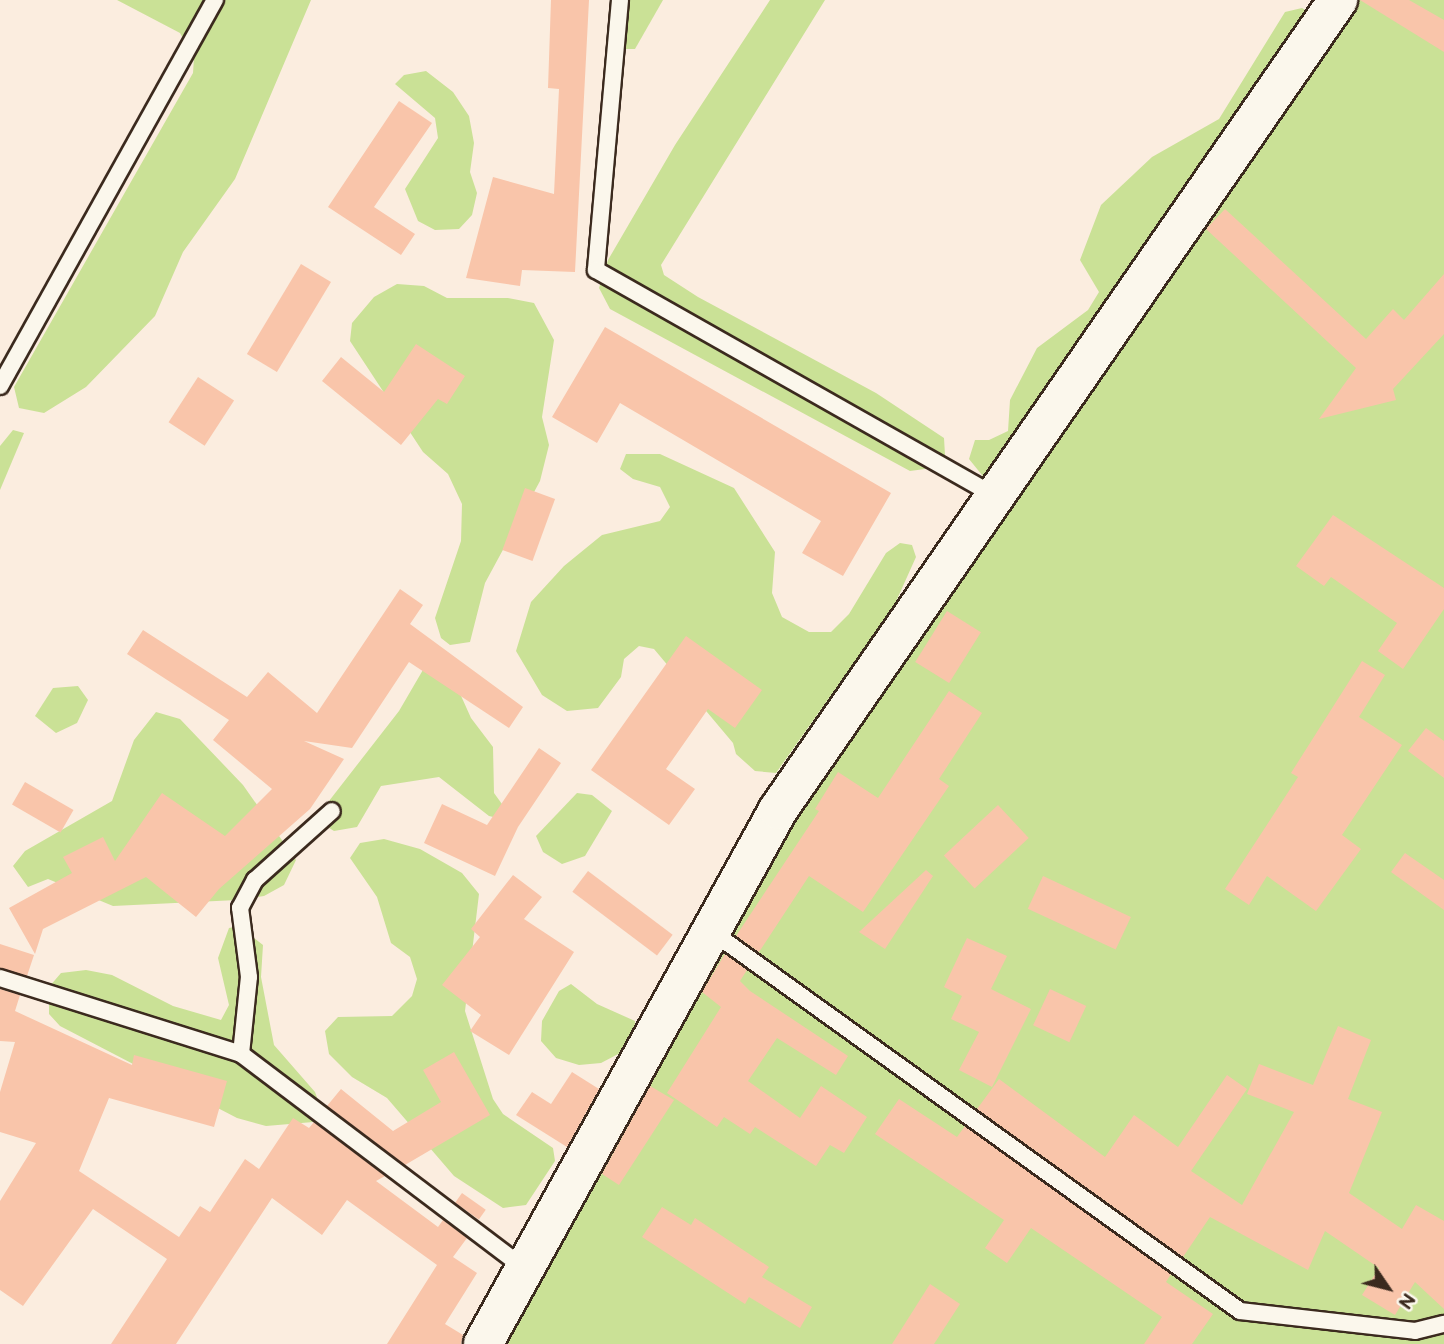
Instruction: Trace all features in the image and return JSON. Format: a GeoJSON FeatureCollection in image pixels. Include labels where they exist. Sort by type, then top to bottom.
{"type":"FeatureCollection","features":[{"type":"Feature","properties":{"kind":"street"},"geometry":{"type":"LineString","coordinates":[[482,1344],[778,810],[1338,0]]}},
{"type":"Feature","properties":{"kind":"lane"},"geometry":{"type":"LineString","coordinates":[[0,386],[215,0]]}},
{"type":"Feature","properties":{"kind":"lane"},"geometry":{"type":"LineString","coordinates":[[620,0],[596,270],[995,496]]}},
{"type":"Feature","properties":{"kind":"lane"},"geometry":{"type":"LineString","coordinates":[[241,1054],[249,977],[240,908],[256,880],[332,811]]}},
{"type":"Feature","properties":{"kind":"lane"},"geometry":{"type":"LineString","coordinates":[[711,932],[1240,1311],[1415,1331],[1444,1324]]}},
{"type":"Feature","properties":{"kind":"lane"},"geometry":{"type":"LineString","coordinates":[[0,978],[241,1054],[524,1268]]}},
{"type":"Feature","properties":{"kind":"green space"},"geometry":{"type":"Polygon","coordinates":[[[117,0],[311,0],[235,179],[183,252],[155,316],[86,387],[44,413],[19,408],[14,387],[193,73],[194,58],[180,33],[117,0]]]}},
{"type":"Feature","properties":{"kind":"green space"},"geometry":{"type":"Polygon","coordinates":[[[611,0],[663,0],[635,49],[626,49],[611,28],[611,0]]]}},
{"type":"Feature","properties":{"kind":"green space"},"geometry":{"type":"Polygon","coordinates":[[[770,0],[825,0],[661,265],[664,275],[698,297],[876,393],[944,438],[945,455],[925,469],[910,471],[610,309],[599,288],[608,260],[675,145],[770,0]]]}},
{"type":"Feature","properties":{"kind":"green space"},"geometry":{"type":"Polygon","coordinates":[[[1335,0],[1444,0],[1444,1344],[483,1344],[990,485],[969,459],[975,440],[989,440],[1008,431],[1010,400],[1037,348],[1088,310],[1099,292],[1080,260],[1101,205],[1152,157],[1219,119],[1285,12],[1302,8],[1310,13],[1335,0]]]}},
{"type":"Feature","properties":{"kind":"green space"},"geometry":{"type":"Polygon","coordinates":[[[426,71],[453,92],[469,116],[474,143],[470,172],[477,193],[472,215],[459,229],[435,230],[418,221],[405,189],[438,138],[435,118],[395,84],[404,75],[426,71]]]}},
{"type":"Feature","properties":{"kind":"green space"},"geometry":{"type":"Polygon","coordinates":[[[397,284],[424,286],[447,298],[508,298],[534,303],[554,340],[542,417],[549,445],[540,481],[485,583],[470,642],[450,645],[441,638],[435,618],[461,541],[462,504],[448,474],[423,452],[350,341],[352,323],[374,297],[397,284]]]}},
{"type":"Feature","properties":{"kind":"green space"},"geometry":{"type":"Polygon","coordinates":[[[13,430],[24,433],[0,490],[0,446],[13,430]]]}},
{"type":"Feature","properties":{"kind":"green space"},"geometry":{"type":"Polygon","coordinates":[[[626,454],[660,454],[734,488],[775,552],[772,593],[782,617],[809,632],[831,632],[849,614],[886,553],[900,543],[912,545],[916,557],[894,606],[776,773],[755,771],[736,754],[733,743],[654,649],[639,646],[624,659],[621,677],[598,708],[567,711],[542,695],[516,651],[531,602],[564,566],[602,535],[660,521],[670,507],[660,487],[633,479],[620,469],[626,454]]]}},
{"type":"Feature","properties":{"kind":"green space"},"geometry":{"type":"Polygon","coordinates":[[[444,658],[471,718],[493,747],[494,793],[507,811],[502,819],[489,816],[439,777],[381,786],[357,827],[334,831],[315,819],[399,711],[427,663],[444,658]]]}},
{"type":"Feature","properties":{"kind":"green space"},"geometry":{"type":"Polygon","coordinates":[[[78,686],[88,700],[77,723],[56,733],[35,716],[53,688],[78,686]]]}},
{"type":"Feature","properties":{"kind":"green space"},"geometry":{"type":"Polygon","coordinates":[[[156,712],[180,719],[243,785],[296,860],[284,885],[264,896],[237,900],[113,906],[48,879],[28,887],[13,866],[25,851],[112,801],[134,740],[156,712]]]}},
{"type":"Feature","properties":{"kind":"green space"},"geometry":{"type":"Polygon","coordinates":[[[577,793],[592,795],[612,811],[585,856],[562,864],[543,852],[536,836],[577,793]]]}},
{"type":"Feature","properties":{"kind":"green space"},"geometry":{"type":"Polygon","coordinates":[[[384,839],[420,849],[462,873],[479,894],[465,1011],[493,1099],[503,1114],[553,1148],[555,1161],[526,1205],[503,1208],[454,1176],[387,1098],[352,1077],[329,1054],[325,1031],[338,1017],[392,1016],[412,996],[417,979],[410,957],[391,943],[377,897],[350,858],[360,843],[384,839]]]}},
{"type":"Feature","properties":{"kind":"green space"},"geometry":{"type":"Polygon","coordinates":[[[239,926],[263,945],[261,977],[274,1045],[315,1092],[319,1103],[313,1122],[266,1126],[237,1118],[60,1026],[49,1014],[49,987],[61,973],[86,970],[112,975],[173,1006],[221,1020],[229,1005],[218,958],[229,928],[239,926]]]}},
{"type":"Feature","properties":{"kind":"green space"},"geometry":{"type":"Polygon","coordinates":[[[571,984],[597,1004],[635,1021],[634,1040],[622,1052],[601,1063],[579,1065],[556,1058],[541,1041],[542,1021],[559,991],[571,984]]]}},
{"type":"Feature","properties":{"kind":"building"},"geometry":{"type":"Polygon","coordinates":[[[551,0],[589,0],[575,272],[522,270],[520,286],[466,278],[493,177],[554,194],[559,89],[548,88],[551,0]]]}},
{"type":"Feature","properties":{"kind":"building"},"geometry":{"type":"Polygon","coordinates":[[[1360,0],[1409,0],[1444,20],[1444,52],[1360,0]]]}},
{"type":"Feature","properties":{"kind":"building"},"geometry":{"type":"Polygon","coordinates":[[[399,101],[432,123],[374,207],[415,234],[401,255],[328,207],[399,101]]]}},
{"type":"Feature","properties":{"kind":"building"},"geometry":{"type":"Polygon","coordinates":[[[1225,209],[1366,339],[1393,309],[1404,320],[1444,274],[1444,334],[1393,389],[1396,400],[1319,419],[1356,368],[1206,229],[1225,209]]]}},
{"type":"Feature","properties":{"kind":"building"},"geometry":{"type":"Polygon","coordinates":[[[301,264],[331,282],[277,372],[247,354],[301,264]]]}},
{"type":"Feature","properties":{"kind":"building"},"geometry":{"type":"Polygon","coordinates":[[[605,327],[891,493],[843,576],[802,553],[821,521],[620,403],[597,443],[552,417],[605,327]]]}},
{"type":"Feature","properties":{"kind":"building"},"geometry":{"type":"Polygon","coordinates":[[[416,344],[465,376],[447,404],[438,399],[401,445],[322,381],[341,357],[384,392],[416,344]]]}},
{"type":"Feature","properties":{"kind":"building"},"geometry":{"type":"Polygon","coordinates":[[[198,377],[234,400],[205,446],[169,422],[198,377]]]}},
{"type":"Feature","properties":{"kind":"building"},"geometry":{"type":"Polygon","coordinates":[[[525,488],[555,499],[532,561],[502,550],[525,488]]]}},
{"type":"Feature","properties":{"kind":"building"},"geometry":{"type":"Polygon","coordinates":[[[1333,515],[1444,588],[1444,609],[1403,669],[1378,651],[1397,623],[1331,577],[1324,586],[1296,566],[1333,515]]]}},
{"type":"Feature","properties":{"kind":"building"},"geometry":{"type":"Polygon","coordinates":[[[400,589],[423,605],[410,624],[523,707],[509,728],[409,662],[352,748],[304,741],[344,759],[310,809],[219,889],[196,917],[146,877],[43,929],[35,954],[9,908],[72,873],[63,857],[103,837],[115,861],[162,793],[225,836],[272,789],[213,740],[229,720],[127,654],[143,630],[247,697],[268,672],[317,713],[400,589]]]}},
{"type":"Feature","properties":{"kind":"building"},"geometry":{"type":"Polygon","coordinates":[[[947,611],[981,632],[949,683],[915,662],[947,611]]]}},
{"type":"Feature","properties":{"kind":"building"},"geometry":{"type":"Polygon","coordinates":[[[686,636],[762,690],[735,728],[708,709],[666,769],[695,789],[669,825],[591,770],[686,636]]]}},
{"type":"Feature","properties":{"kind":"building"},"geometry":{"type":"Polygon","coordinates":[[[1362,661],[1385,675],[1359,717],[1402,745],[1342,835],[1361,849],[1316,911],[1267,876],[1249,905],[1225,889],[1298,777],[1291,773],[1362,661]]]}},
{"type":"Feature","properties":{"kind":"building"},"geometry":{"type":"Polygon","coordinates":[[[949,691],[982,713],[939,779],[949,786],[863,912],[809,876],[759,952],[736,936],[819,811],[815,809],[838,772],[878,798],[949,691]]]}},
{"type":"Feature","properties":{"kind":"building"},"geometry":{"type":"Polygon","coordinates":[[[1426,728],[1444,741],[1444,778],[1408,751],[1426,728]]]}},
{"type":"Feature","properties":{"kind":"building"},"geometry":{"type":"Polygon","coordinates":[[[539,748],[561,763],[518,827],[495,876],[424,843],[442,804],[487,825],[539,748]]]}},
{"type":"Feature","properties":{"kind":"building"},"geometry":{"type":"Polygon","coordinates":[[[25,782],[73,810],[60,833],[12,805],[25,782]]]}},
{"type":"Feature","properties":{"kind":"building"},"geometry":{"type":"Polygon","coordinates":[[[998,805],[1029,838],[975,888],[944,855],[998,805]]]}},
{"type":"Feature","properties":{"kind":"building"},"geometry":{"type":"Polygon","coordinates":[[[1405,853],[1444,880],[1444,910],[1391,872],[1405,853]]]}},
{"type":"Feature","properties":{"kind":"building"},"geometry":{"type":"Polygon","coordinates":[[[926,870],[933,876],[885,949],[859,932],[926,870]]]}},
{"type":"Feature","properties":{"kind":"building"},"geometry":{"type":"Polygon","coordinates":[[[588,871],[673,935],[657,956],[572,892],[588,871]]]}},
{"type":"Feature","properties":{"kind":"building"},"geometry":{"type":"Polygon","coordinates":[[[513,875],[542,897],[524,919],[574,952],[509,1055],[470,1031],[481,1015],[442,985],[480,937],[471,929],[513,875]]]}},
{"type":"Feature","properties":{"kind":"building"},"geometry":{"type":"Polygon","coordinates":[[[1043,876],[1131,917],[1116,950],[1028,909],[1043,876]]]}},
{"type":"Feature","properties":{"kind":"building"},"geometry":{"type":"Polygon","coordinates":[[[967,938],[1007,956],[991,989],[1031,1009],[992,1087],[959,1070],[979,1032],[951,1019],[962,996],[944,987],[967,938]]]}},
{"type":"Feature","properties":{"kind":"building"},"geometry":{"type":"Polygon","coordinates":[[[0,944],[34,955],[27,976],[0,968],[0,944]]]}},
{"type":"Feature","properties":{"kind":"building"},"geometry":{"type":"Polygon","coordinates":[[[725,954],[747,970],[740,981],[750,991],[848,1056],[836,1075],[777,1038],[748,1081],[800,1118],[821,1086],[867,1117],[844,1153],[830,1145],[816,1166],[755,1127],[750,1134],[724,1117],[717,1127],[667,1093],[721,1007],[702,992],[725,954]]]}},
{"type":"Feature","properties":{"kind":"building"},"geometry":{"type":"Polygon","coordinates":[[[0,989],[20,995],[15,1011],[132,1065],[134,1055],[227,1081],[214,1127],[109,1098],[79,1171],[179,1237],[200,1206],[210,1212],[245,1159],[259,1169],[293,1118],[309,1128],[314,1122],[385,1176],[376,1181],[438,1227],[443,1220],[467,1238],[453,1257],[477,1273],[445,1324],[463,1335],[461,1344],[387,1344],[437,1265],[347,1200],[322,1235],[272,1198],[176,1344],[111,1344],[167,1259],[93,1209],[23,1306],[0,1290],[0,1201],[36,1143],[0,1132],[0,1092],[15,1042],[0,1041],[0,989]]]}},
{"type":"Feature","properties":{"kind":"building"},"geometry":{"type":"Polygon","coordinates":[[[1050,989],[1086,1006],[1069,1042],[1033,1025],[1050,989]]]}},
{"type":"Feature","properties":{"kind":"building"},"geometry":{"type":"Polygon","coordinates":[[[1338,1026],[1371,1040],[1348,1099],[1382,1112],[1349,1193],[1402,1229],[1416,1205],[1444,1221],[1444,1309],[1415,1282],[1395,1315],[1362,1295],[1379,1268],[1325,1231],[1308,1270],[1210,1217],[1183,1257],[977,1109],[999,1079],[1105,1157],[1134,1115],[1178,1147],[1227,1075],[1247,1089],[1191,1171],[1242,1205],[1294,1112],[1247,1094],[1259,1064],[1313,1085],[1338,1026]]]}},
{"type":"Feature","properties":{"kind":"building"},"geometry":{"type":"Polygon","coordinates":[[[454,1052],[490,1115],[405,1165],[327,1106],[341,1089],[393,1131],[441,1102],[423,1070],[454,1052]]]}},
{"type":"Feature","properties":{"kind":"building"},"geometry":{"type":"Polygon","coordinates":[[[572,1072],[599,1089],[567,1147],[516,1115],[532,1092],[551,1104],[572,1072]]]}},
{"type":"Feature","properties":{"kind":"building"},"geometry":{"type":"Polygon","coordinates":[[[650,1086],[674,1100],[619,1185],[602,1174],[650,1086]]]}},
{"type":"Feature","properties":{"kind":"building"},"geometry":{"type":"Polygon","coordinates":[[[899,1099],[957,1137],[965,1126],[1171,1274],[1166,1282],[1213,1314],[1192,1344],[1144,1344],[1162,1317],[1031,1228],[1007,1263],[985,1248],[1004,1220],[875,1134],[899,1099]]]}},
{"type":"Feature","properties":{"kind":"building"},"geometry":{"type":"Polygon","coordinates":[[[462,1193],[486,1210],[479,1219],[455,1203],[462,1193]]]}},
{"type":"Feature","properties":{"kind":"building"},"geometry":{"type":"Polygon","coordinates":[[[662,1207],[691,1225],[695,1218],[769,1267],[762,1277],[812,1307],[800,1328],[749,1297],[745,1304],[642,1237],[662,1207]]]}},
{"type":"Feature","properties":{"kind":"building"},"geometry":{"type":"Polygon","coordinates":[[[930,1284],[960,1304],[934,1344],[892,1344],[930,1284]]]}}]}
